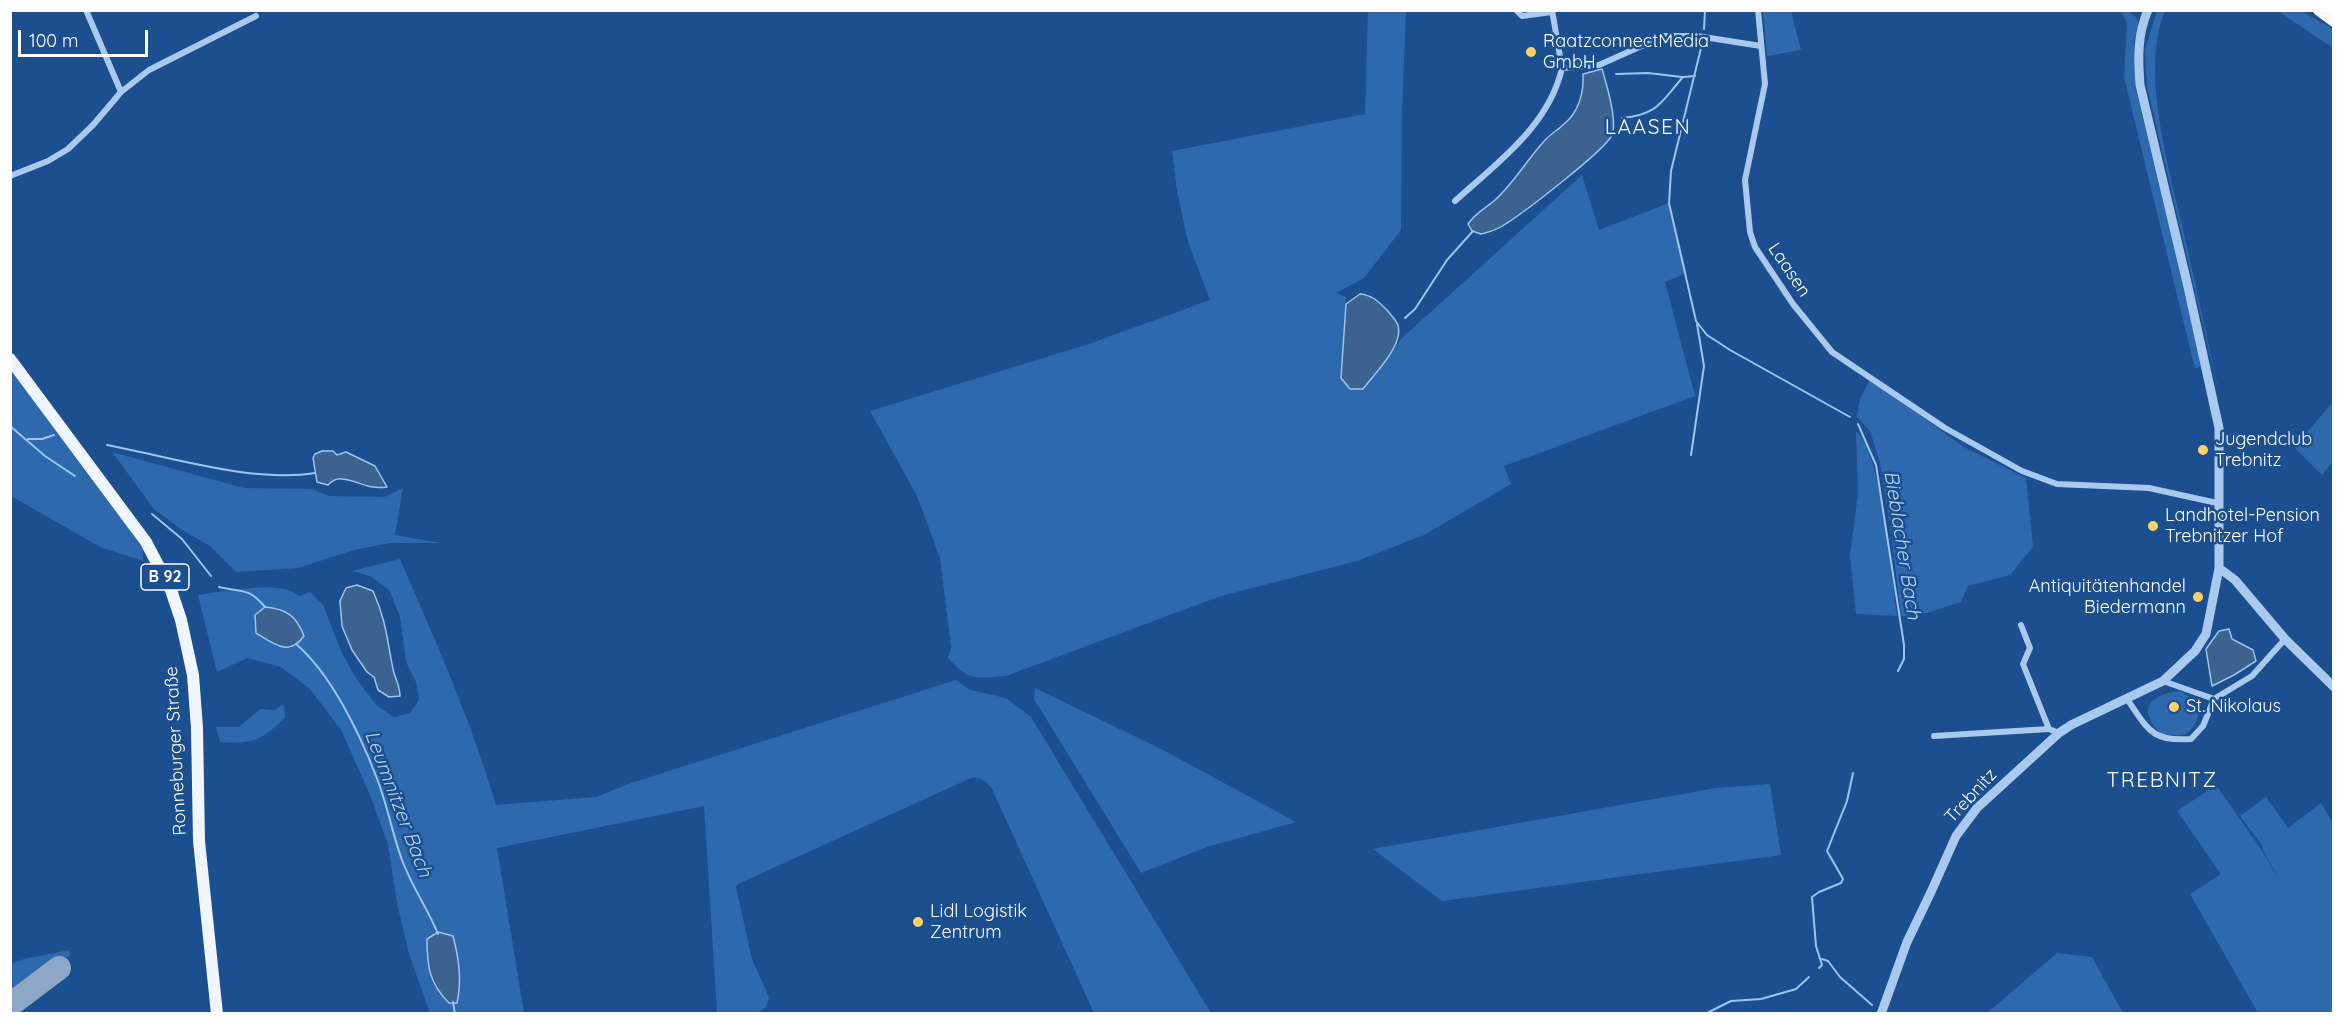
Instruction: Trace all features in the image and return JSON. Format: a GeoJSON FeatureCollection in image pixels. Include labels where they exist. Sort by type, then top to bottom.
{"type":"FeatureCollection","features":[{"type":"Feature","properties":{"kind":"highway"},"geometry":{"type":"LineString","coordinates":[[2319,10],[2334,21]]}},
{"type":"Feature","properties":{"kind":"main road","name":"Ronneburger Straße"},"geometry":{"type":"LineString","coordinates":[[10,359],[146,542],[171,590],[181,621],[193,675],[197,728],[199,841],[217,1014]]}},
{"type":"Feature","properties":{"kind":"street"},"geometry":{"type":"LineString","coordinates":[[86,10],[121,92]]}},
{"type":"Feature","properties":{"kind":"street"},"geometry":{"type":"LineString","coordinates":[[1455,201],[1520,144],[1558,86],[1562,68],[1552,11],[1522,16],[1516,10]]}},
{"type":"Feature","properties":{"kind":"street","name":"Laasen"},"geometry":{"type":"LineString","coordinates":[[1758,10],[1765,84],[1745,180],[1750,232],[1755,247],[1793,304],[1832,352],[1945,428],[2022,471],[2057,484],[2149,488],[2217,503]]}},
{"type":"Feature","properties":{"kind":"street"},"geometry":{"type":"LineString","coordinates":[[2148,10],[2139,40],[2140,85],[2219,428],[2217,503],[2219,568],[2206,634],[2195,651],[2163,681],[2214,699]]}},
{"type":"Feature","properties":{"kind":"street"},"geometry":{"type":"LineString","coordinates":[[10,176],[48,161],[68,149],[93,125],[121,92],[149,70],[256,16]]}},
{"type":"Feature","properties":{"kind":"street"},"geometry":{"type":"LineString","coordinates":[[1562,68],[1599,65],[1664,36],[1697,36],[1761,46]]}},
{"type":"Feature","properties":{"kind":"street"},"geometry":{"type":"LineString","coordinates":[[2219,568],[2235,580],[2285,639],[2334,687]]}},
{"type":"Feature","properties":{"kind":"street"},"geometry":{"type":"LineString","coordinates":[[2021,625],[2030,648],[2023,664],[2049,729]]}},
{"type":"Feature","properties":{"kind":"street"},"geometry":{"type":"LineString","coordinates":[[2127,699],[2149,730],[2161,738],[2191,739],[2203,726],[2214,699],[2252,676],[2285,639]]}},
{"type":"Feature","properties":{"kind":"street","name":"Trebnitz"},"geometry":{"type":"LineString","coordinates":[[1881,1014],[1907,942],[1956,836],[1977,808],[2059,733],[2163,681]]}},
{"type":"Feature","properties":{"kind":"street"},"geometry":{"type":"LineString","coordinates":[[1934,736],[2049,729],[2059,733]]}},
{"type":"Feature","properties":{"kind":"shaded area"},"geometry":{"type":"Polygon","coordinates":[[[1368,11],[1406,11],[1401,230],[1364,278],[1336,293],[1346,297],[1341,377],[1363,389],[1402,338],[1582,175],[1599,230],[1669,203],[1687,273],[1665,282],[1695,396],[1504,466],[1511,484],[1424,535],[1357,561],[1221,596],[1006,676],[980,678],[968,675],[948,658],[951,647],[940,558],[917,496],[870,411],[1089,344],[1210,300],[1188,242],[1177,191],[1172,151],[1365,114],[1368,11]]]}},
{"type":"Feature","properties":{"kind":"shaded area"},"geometry":{"type":"Polygon","coordinates":[[[1763,11],[1791,11],[1801,50],[1767,56],[1763,11]]]}},
{"type":"Feature","properties":{"kind":"shaded area"},"geometry":{"type":"Polygon","coordinates":[[[2121,11],[2128,11],[2137,18],[2134,42],[2135,85],[2202,365],[2195,369],[2124,77],[2127,23],[2121,11]]]}},
{"type":"Feature","properties":{"kind":"shaded area"},"geometry":{"type":"Polygon","coordinates":[[[2157,11],[2165,11],[2158,35],[2155,63],[2160,123],[2220,398],[2147,86],[2145,49],[2157,11]]]}},
{"type":"Feature","properties":{"kind":"shaded area"},"geometry":{"type":"Polygon","coordinates":[[[2278,11],[2301,11],[2333,29],[2333,48],[2278,11]]]}},
{"type":"Feature","properties":{"kind":"shaded area"},"geometry":{"type":"Polygon","coordinates":[[[1602,69],[1614,126],[1613,133],[1608,140],[1565,180],[1504,225],[1481,234],[1472,231],[1468,224],[1471,220],[1502,193],[1546,139],[1573,114],[1583,88],[1583,74],[1602,69]]]}},
{"type":"Feature","properties":{"kind":"shaded area"},"geometry":{"type":"Polygon","coordinates":[[[1360,294],[1375,299],[1387,310],[1397,323],[1399,333],[1393,350],[1363,389],[1350,389],[1341,378],[1346,304],[1360,294]]]}},
{"type":"Feature","properties":{"kind":"shaded area"},"geometry":{"type":"Polygon","coordinates":[[[10,365],[121,516],[143,550],[143,561],[100,547],[11,496],[10,365]]]}},
{"type":"Feature","properties":{"kind":"shaded area"},"geometry":{"type":"Polygon","coordinates":[[[1869,381],[1891,394],[1964,447],[2026,478],[2033,547],[2010,575],[1968,586],[1961,602],[1915,617],[1901,616],[1880,463],[1870,431],[1857,417],[1860,399],[1869,381]]]}},
{"type":"Feature","properties":{"kind":"shaded area"},"geometry":{"type":"Polygon","coordinates":[[[2333,402],[2333,461],[2322,475],[2294,447],[2333,402]]]}},
{"type":"Feature","properties":{"kind":"shaded area"},"geometry":{"type":"Polygon","coordinates":[[[1856,431],[1865,443],[1879,488],[1897,616],[1856,614],[1850,555],[1858,493],[1856,431]]]}},
{"type":"Feature","properties":{"kind":"shaded area"},"geometry":{"type":"Polygon","coordinates":[[[322,451],[333,451],[337,455],[346,452],[375,466],[387,487],[373,487],[342,479],[328,485],[317,482],[313,458],[315,454],[322,451]]]}},
{"type":"Feature","properties":{"kind":"shaded area"},"geometry":{"type":"Polygon","coordinates":[[[112,452],[244,488],[312,489],[329,496],[384,497],[403,488],[395,535],[441,543],[390,543],[354,550],[298,568],[236,572],[210,546],[185,532],[154,509],[112,452]]]}},
{"type":"Feature","properties":{"kind":"shaded area"},"geometry":{"type":"Polygon","coordinates":[[[400,559],[464,711],[496,805],[596,797],[631,783],[956,680],[970,690],[1006,698],[1031,717],[1211,1013],[1094,1013],[992,789],[983,780],[971,778],[738,884],[736,887],[752,959],[769,997],[766,1007],[757,1013],[717,1013],[704,806],[497,848],[524,1013],[430,1013],[409,954],[397,903],[388,844],[370,795],[341,730],[310,689],[281,667],[247,658],[217,672],[198,595],[266,587],[291,591],[299,596],[310,592],[323,605],[342,653],[356,678],[376,705],[394,717],[410,713],[419,700],[416,682],[406,662],[400,616],[389,590],[370,576],[352,571],[400,559]],[[256,633],[275,644],[287,647],[293,646],[304,635],[256,633]]]}},
{"type":"Feature","properties":{"kind":"shaded area"},"geometry":{"type":"Polygon","coordinates":[[[357,585],[373,591],[377,601],[400,696],[389,697],[378,690],[374,677],[367,672],[352,650],[342,626],[340,601],[346,588],[357,585]]]}},
{"type":"Feature","properties":{"kind":"shaded area"},"geometry":{"type":"Polygon","coordinates":[[[265,607],[279,609],[289,614],[294,618],[304,636],[293,646],[287,647],[275,644],[256,633],[255,615],[265,607]]]}},
{"type":"Feature","properties":{"kind":"shaded area"},"geometry":{"type":"Polygon","coordinates":[[[2229,629],[2232,639],[2253,650],[2256,661],[2212,686],[2206,649],[2219,631],[2229,629]]]}},
{"type":"Feature","properties":{"kind":"shaded area"},"geometry":{"type":"Polygon","coordinates":[[[1035,688],[1165,751],[1296,822],[1207,847],[1141,873],[1034,699],[1035,688]]]}},
{"type":"Feature","properties":{"kind":"shaded area"},"geometry":{"type":"Polygon","coordinates":[[[2179,691],[2189,696],[2196,704],[2197,718],[2192,728],[2183,735],[2161,734],[2149,718],[2149,705],[2160,696],[2179,691]]]}},
{"type":"Feature","properties":{"kind":"shaded area"},"geometry":{"type":"Polygon","coordinates":[[[284,704],[285,718],[269,732],[248,741],[220,742],[216,727],[239,727],[260,709],[274,710],[284,704]]]}},
{"type":"Feature","properties":{"kind":"shaded area"},"geometry":{"type":"Polygon","coordinates":[[[1770,784],[1781,855],[1442,901],[1373,849],[1716,788],[1770,784]]]}},
{"type":"Feature","properties":{"kind":"shaded area"},"geometry":{"type":"Polygon","coordinates":[[[2216,785],[2261,849],[2280,881],[2263,847],[2240,816],[2266,797],[2288,828],[2321,803],[2333,823],[2333,1013],[2258,1013],[2190,894],[2221,874],[2177,811],[2216,785]]]}},
{"type":"Feature","properties":{"kind":"shaded area"},"geometry":{"type":"Polygon","coordinates":[[[438,932],[453,936],[459,970],[457,1003],[449,1003],[442,996],[430,974],[427,939],[438,932]]]}},
{"type":"Feature","properties":{"kind":"shaded area"},"geometry":{"type":"Polygon","coordinates":[[[69,950],[70,956],[53,961],[11,995],[11,964],[24,959],[69,950]]]}},
{"type":"Feature","properties":{"kind":"shaded area"},"geometry":{"type":"Polygon","coordinates":[[[2057,953],[2092,957],[2123,1013],[1987,1013],[2057,953]]]}},
{"type":"Feature","properties":{"kind":"waterway","name":"Bieblacher Bach"},"geometry":{"type":"LineString","coordinates":[[1704,29],[1705,10]]}},
{"type":"Feature","properties":{"kind":"waterway","name":"Bieblacher Bach"},"geometry":{"type":"LineString","coordinates":[[1702,44],[1671,171],[1669,203],[1696,321],[1707,335],[1730,350],[1850,417]]}},
{"type":"Feature","properties":{"kind":"waterway"},"geometry":{"type":"LineString","coordinates":[[1616,74],[1648,73],[1682,77]]}},
{"type":"Feature","properties":{"kind":"waterway"},"geometry":{"type":"LineString","coordinates":[[1622,118],[1644,114],[1658,106],[1683,77],[1695,76]]}},
{"type":"Feature","properties":{"kind":"waterway"},"geometry":{"type":"LineString","coordinates":[[1405,318],[1415,309],[1447,260],[1473,231]]}},
{"type":"Feature","properties":{"kind":"waterway"},"geometry":{"type":"LineString","coordinates":[[1691,455],[1704,366],[1697,324]]}},
{"type":"Feature","properties":{"kind":"waterway","name":"Bieblacher Bach"},"geometry":{"type":"LineString","coordinates":[[1858,424],[1876,465],[1904,645],[1904,659],[1898,671]]}},
{"type":"Feature","properties":{"kind":"waterway","name":"Leumnitzer Bach"},"geometry":{"type":"LineString","coordinates":[[10,426],[45,456],[75,476]]}},
{"type":"Feature","properties":{"kind":"waterway"},"geometry":{"type":"LineString","coordinates":[[28,439],[42,439],[54,435]]}},
{"type":"Feature","properties":{"kind":"waterway"},"geometry":{"type":"LineString","coordinates":[[107,445],[238,472],[265,475],[315,473]]}},
{"type":"Feature","properties":{"kind":"waterway","name":"Leumnitzer Bach"},"geometry":{"type":"LineString","coordinates":[[152,514],[182,539],[211,576]]}},
{"type":"Feature","properties":{"kind":"waterway","name":"Leumnitzer Bach"},"geometry":{"type":"LineString","coordinates":[[219,587],[249,593],[265,607]]}},
{"type":"Feature","properties":{"kind":"waterway","name":"Leumnitzer Bach"},"geometry":{"type":"LineString","coordinates":[[296,644],[321,671],[352,723],[380,786],[406,870],[438,934]]}},
{"type":"Feature","properties":{"kind":"waterway","name":"Bieblacher Bach"},"geometry":{"type":"LineString","coordinates":[[1819,968],[1822,965],[1816,946],[1812,897],[1841,883],[1843,879],[1827,851],[1847,801],[1853,773]]}},
{"type":"Feature","properties":{"kind":"waterway"},"geometry":{"type":"LineString","coordinates":[[1822,959],[1828,961],[1840,977],[1872,1005]]}},
{"type":"Feature","properties":{"kind":"waterway","name":"Bieblacher Bach"},"geometry":{"type":"LineString","coordinates":[[1705,1014],[1731,1001],[1761,999],[1796,989],[1809,977]]}},
{"type":"Feature","properties":{"kind":"waterway","name":"Leumnitzer Bach"},"geometry":{"type":"LineString","coordinates":[[453,1002],[455,1014]]}},
{"type":"Feature","properties":{"kind":"taxiway"},"geometry":{"type":"LineString","coordinates":[[10,1005],[59,968]]}},
{"type":"Feature","properties":{"kind":"place","name":"RaatzconnectMedia GmbH"},"geometry":{"type":"Point","coordinates":[1531,52]}},
{"type":"Feature","properties":{"kind":"place","name":"Jugendclub Trebnitz"},"geometry":{"type":"Point","coordinates":[2203,450]}},
{"type":"Feature","properties":{"kind":"place","name":"Landhotel-Pension Trebnitzer Hof"},"geometry":{"type":"Point","coordinates":[2153,526]}},
{"type":"Feature","properties":{"kind":"place","name":"Antiquitätenhandel Biedermann"},"geometry":{"type":"Point","coordinates":[2198,597]}},
{"type":"Feature","properties":{"kind":"place","name":"St. Nikolaus"},"geometry":{"type":"Point","coordinates":[2174,707]}},
{"type":"Feature","properties":{"kind":"place","name":"Lidl Logistik Zentrum"},"geometry":{"type":"Point","coordinates":[918,922]}},
{"type":"Feature","properties":{"kind":"district","name":"LAASEN"},"geometry":{"type":"Point","coordinates":[1648,128]}},
{"type":"Feature","properties":{"kind":"district","name":"TREBNITZ"},"geometry":{"type":"Point","coordinates":[2162,781]}}]}
